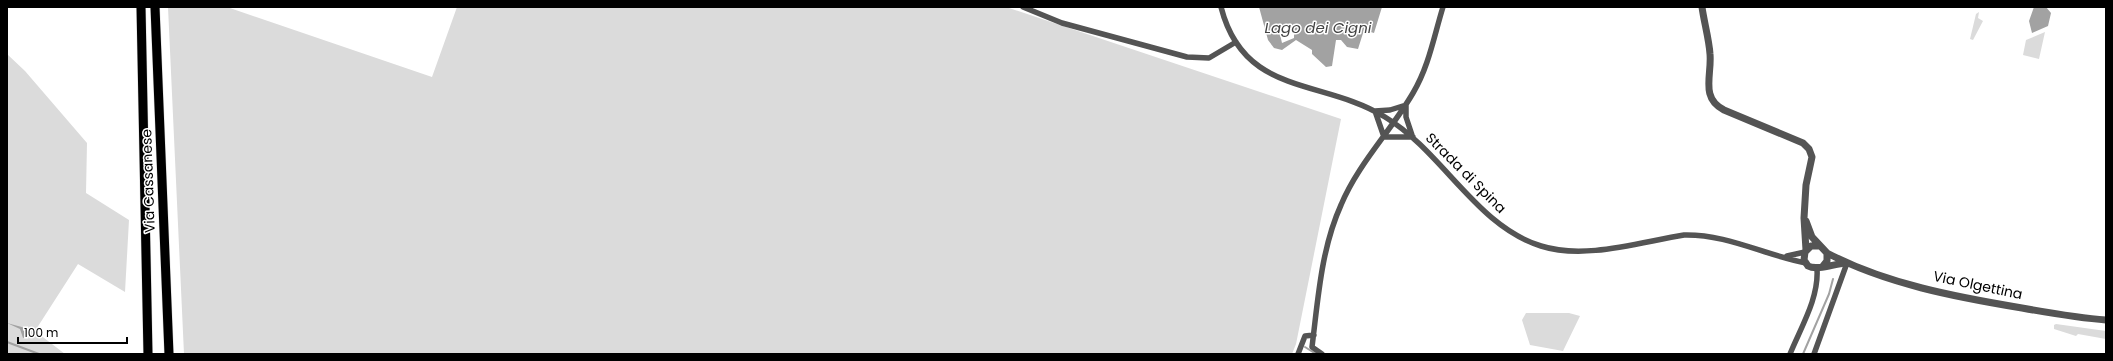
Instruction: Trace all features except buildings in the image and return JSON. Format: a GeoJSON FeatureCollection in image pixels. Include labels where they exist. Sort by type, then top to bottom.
{"type":"FeatureCollection","features":[{"type":"Feature","properties":{"kind":"main road","name":"Via Cassanese"},"geometry":{"type":"LineString","coordinates":[[141,7],[148,354]]}},
{"type":"Feature","properties":{"kind":"main road","name":"Via Cassanese"},"geometry":{"type":"LineString","coordinates":[[155,7],[170,352]]}},
{"type":"Feature","properties":{"kind":"street"},"geometry":{"type":"LineString","coordinates":[[1023,7],[1062,23],[1187,56],[1209,58],[1236,42]]}},
{"type":"Feature","properties":{"kind":"street","name":"Strada di Spina"},"geometry":{"type":"LineString","coordinates":[[1222,7],[1226,24],[1236,42],[1252,62],[1272,76],[1302,87],[1351,100],[1375,111],[1394,123],[1413,137],[1489,216],[1515,236],[1542,246],[1568,251],[1592,251],[1684,234],[1696,234],[1722,239],[1806,263]]}},
{"type":"Feature","properties":{"kind":"street"},"geometry":{"type":"LineString","coordinates":[[1322,354],[1312,347],[1318,295],[1336,217],[1347,192],[1406,105],[1427,64],[1443,7]]}},
{"type":"Feature","properties":{"kind":"street"},"geometry":{"type":"LineString","coordinates":[[1702,8],[1710,54],[1708,88],[1714,102],[1724,110],[1803,143],[1810,152],[1812,161],[1806,185],[1804,214],[1806,263],[1811,268],[1820,267]]}},
{"type":"Feature","properties":{"kind":"street"},"geometry":{"type":"LineString","coordinates":[[1384,137],[1375,111],[1390,110],[1406,105]]}},
{"type":"Feature","properties":{"kind":"street"},"geometry":{"type":"LineString","coordinates":[[1384,137],[1413,137],[1406,117],[1406,105]]}},
{"type":"Feature","properties":{"kind":"street"},"geometry":{"type":"LineString","coordinates":[[1790,354],[1815,294],[1820,267],[1827,259],[1827,253],[1810,233],[1804,214]]}},
{"type":"Feature","properties":{"kind":"street"},"geometry":{"type":"LineString","coordinates":[[1806,251],[1814,245],[1820,246]]}},
{"type":"Feature","properties":{"kind":"street","name":"Strada di Spina"},"geometry":{"type":"LineString","coordinates":[[1783,256],[1806,251]]}},
{"type":"Feature","properties":{"kind":"street","name":"Via Olgettina"},"geometry":{"type":"LineString","coordinates":[[1827,253],[1847,263],[1900,281],[1954,295],[2012,306],[2106,320]]}},
{"type":"Feature","properties":{"kind":"street"},"geometry":{"type":"LineString","coordinates":[[1814,354],[1847,263]]}},
{"type":"Feature","properties":{"kind":"street","name":"Via Olgettina"},"geometry":{"type":"LineString","coordinates":[[1820,267],[1847,263]]}},
{"type":"Feature","properties":{"kind":"street"},"geometry":{"type":"LineString","coordinates":[[1298,354],[1306,336],[1314,335]]}},
{"type":"Feature","properties":{"kind":"shaded area"},"geometry":{"type":"Polygon","coordinates":[[[168,7],[227,7],[432,77],[457,7],[1006,7],[1341,119],[1296,344],[1292,354],[184,354],[168,7]]]}},
{"type":"Feature","properties":{"kind":"shaded area"},"geometry":{"type":"Polygon","coordinates":[[[1979,12],[1978,18],[1983,21],[1973,40],[1970,39],[1976,14],[1979,12]]]}},
{"type":"Feature","properties":{"kind":"shaded area"},"geometry":{"type":"Polygon","coordinates":[[[2045,32],[2039,59],[2023,55],[2026,40],[2045,32]]]}},
{"type":"Feature","properties":{"kind":"shaded area"},"geometry":{"type":"Polygon","coordinates":[[[7,54],[25,71],[87,143],[86,193],[129,220],[125,292],[78,264],[35,331],[65,354],[7,354],[7,54]]]}},
{"type":"Feature","properties":{"kind":"shaded area"},"geometry":{"type":"Polygon","coordinates":[[[1526,313],[1569,313],[1580,316],[1563,351],[1530,345],[1522,320],[1526,313]]]}},
{"type":"Feature","properties":{"kind":"shaded area"},"geometry":{"type":"Polygon","coordinates":[[[2056,324],[2106,331],[2106,339],[2078,334],[2076,336],[2054,329],[2054,325],[2056,324]]]}},
{"type":"Feature","properties":{"kind":"water","name":"Lago dei Cigni"},"geometry":{"type":"Polygon","coordinates":[[[1259,7],[1382,7],[1374,33],[1364,30],[1358,49],[1347,47],[1341,40],[1336,40],[1332,66],[1326,67],[1312,54],[1312,50],[1296,40],[1282,50],[1274,48],[1268,40],[1259,7]],[[1282,27],[1279,30],[1282,43],[1294,38],[1294,30],[1289,27],[1282,27]]]}},
{"type":"Feature","properties":{"kind":"water"},"geometry":{"type":"Polygon","coordinates":[[[2034,7],[2046,7],[2051,13],[2048,26],[2032,33],[2029,21],[2034,7]]]}},
{"type":"Feature","properties":{"kind":"water"},"geometry":{"type":"Polygon","coordinates":[[[7,323],[29,329],[31,331],[30,335],[23,338],[20,329],[7,323]]]}},
{"type":"Feature","properties":{"kind":"waterway"},"geometry":{"type":"LineString","coordinates":[[1803,354],[1829,294],[1833,279]]}},
{"type":"Feature","properties":{"kind":"waterway"},"geometry":{"type":"LineString","coordinates":[[7,342],[39,354]]}},
{"type":"Feature","properties":{"kind":"waterway"},"geometry":{"type":"LineString","coordinates":[[1305,347],[1316,354]]}}]}
